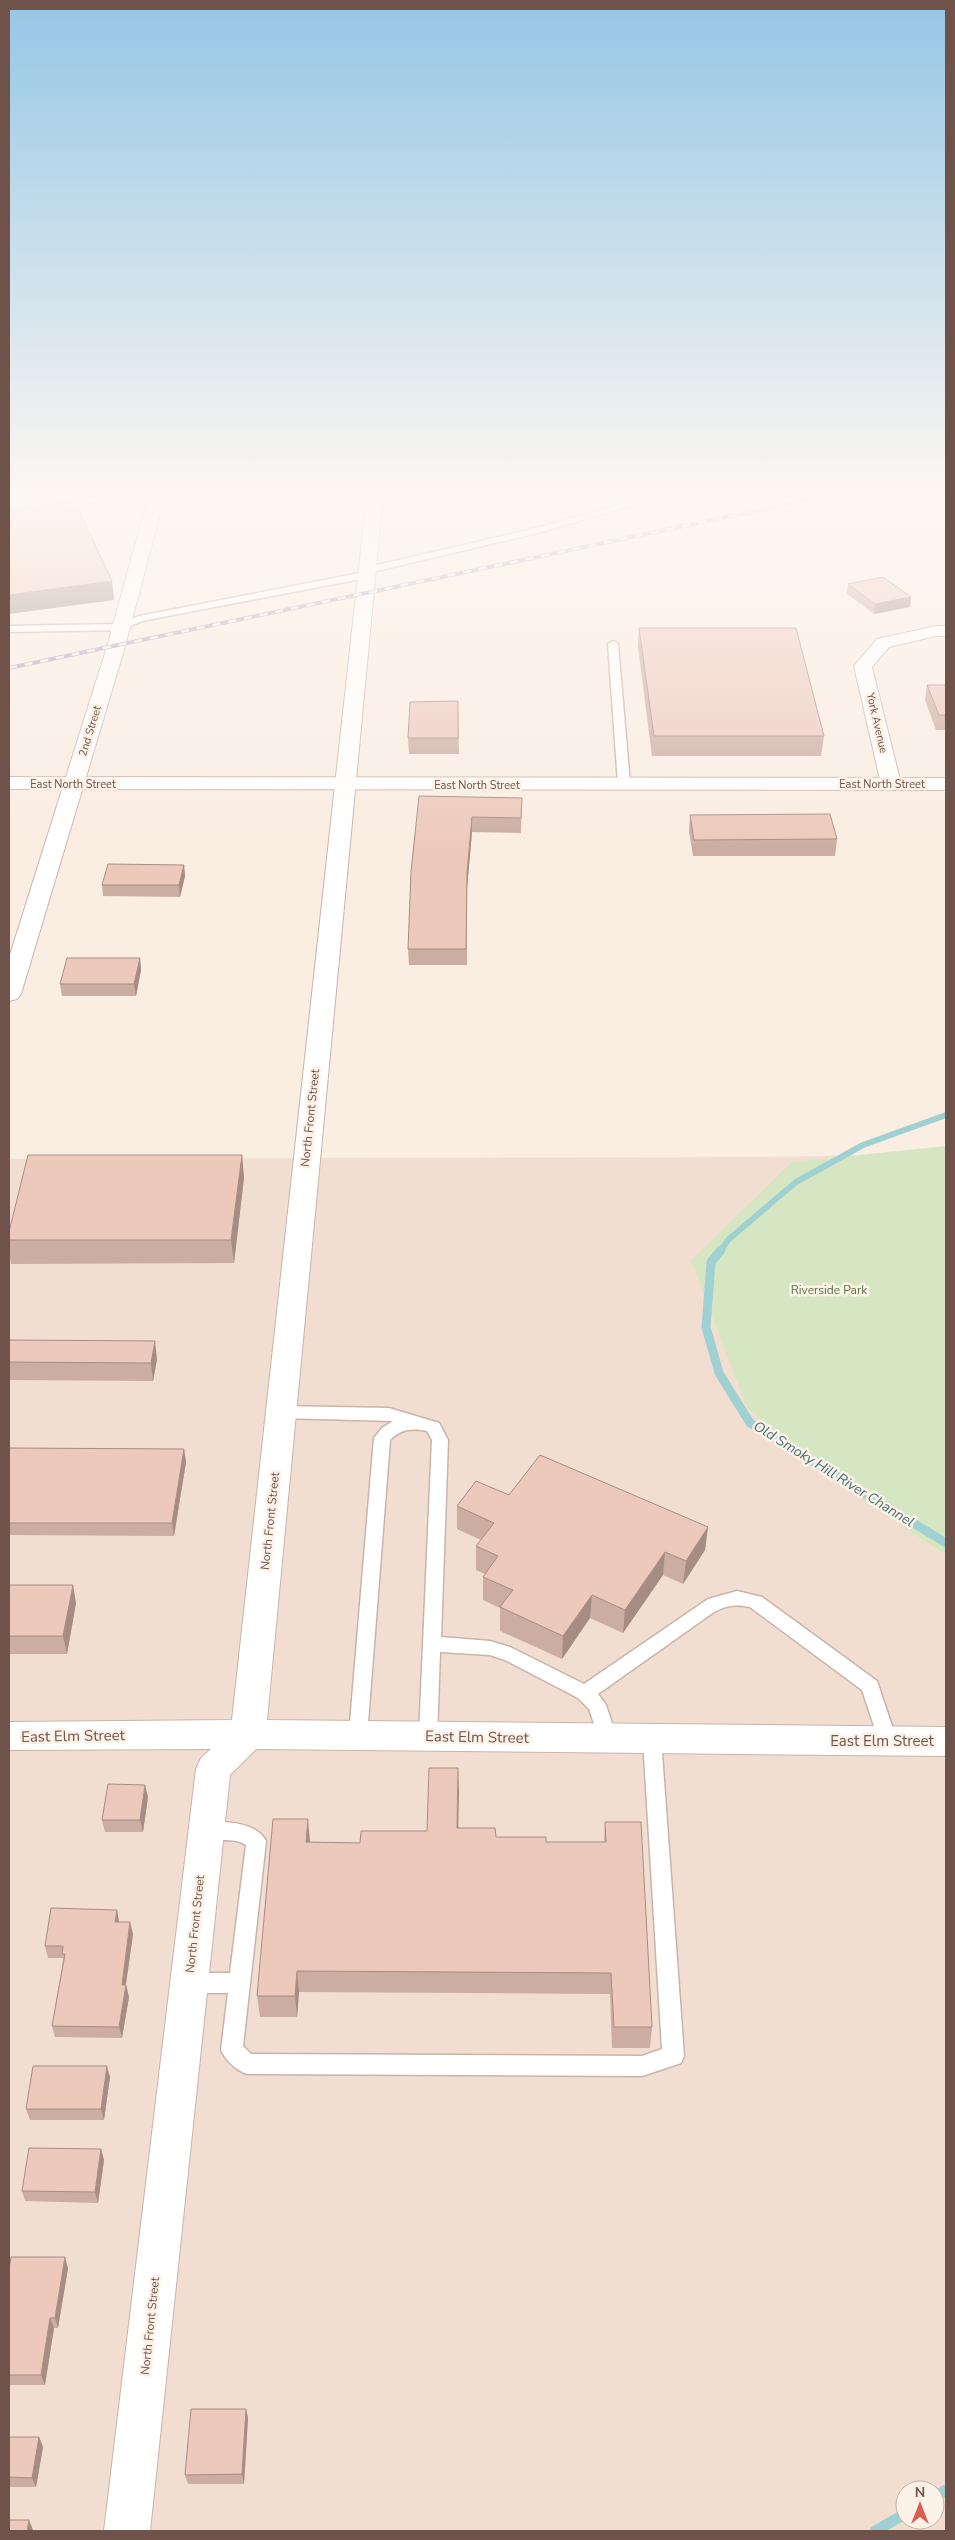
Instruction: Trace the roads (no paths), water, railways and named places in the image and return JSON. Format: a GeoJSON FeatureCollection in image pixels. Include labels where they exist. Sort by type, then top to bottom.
{"type":"FeatureCollection","features":[{"type":"Feature","properties":{"kind":"street","name":"2nd Street"},"geometry":{"type":"LineString","coordinates":[[10,983],[125,614]]}},
{"type":"Feature","properties":{"kind":"street","name":"North Front Street"},"geometry":{"type":"LineString","coordinates":[[127,2531],[213,1769],[248,1734],[344,785],[364,614]]}},
{"type":"Feature","properties":{"kind":"street","name":"York Avenue"},"geometry":{"type":"LineString","coordinates":[[891,784],[863,666],[883,643],[936,631],[946,631]]}},
{"type":"Feature","properties":{"kind":"street","name":"East North Street"},"geometry":{"type":"LineString","coordinates":[[9,784],[946,784]]}},
{"type":"Feature","properties":{"kind":"street","name":"East Elm Street"},"geometry":{"type":"LineString","coordinates":[[10,1741],[248,1734],[946,1742]]}},
{"type":"Feature","properties":{"kind":"lane"},"geometry":{"type":"LineString","coordinates":[[9,629],[121,627],[139,619],[166,614]]}},
{"type":"Feature","properties":{"kind":"lane"},"geometry":{"type":"LineString","coordinates":[[613,644],[624,784]]}},
{"type":"Feature","properties":{"kind":"lane"},"geometry":{"type":"LineString","coordinates":[[281,1412],[388,1414],[433,1427],[440,1440],[428,1736]]}},
{"type":"Feature","properties":{"kind":"lane"},"geometry":{"type":"LineString","coordinates":[[358,1735],[382,1438],[389,1430],[404,1422],[417,1422]]}},
{"type":"Feature","properties":{"kind":"lane"},"geometry":{"type":"LineString","coordinates":[[585,1693],[708,1607],[724,1599],[740,1597],[756,1602],[870,1686],[888,1741]]}},
{"type":"Feature","properties":{"kind":"lane"},"geometry":{"type":"LineString","coordinates":[[432,1644],[490,1648],[510,1654],[585,1693],[597,1705],[608,1738]]}},
{"type":"Feature","properties":{"kind":"lane"},"geometry":{"type":"LineString","coordinates":[[206,1832],[244,1834],[256,1842],[232,2050],[247,2064],[642,2066],[673,2056],[652,1739]]}},
{"type":"Feature","properties":{"kind":"lane"},"geometry":{"type":"LineString","coordinates":[[188,1983],[239,1983]]}},
{"type":"Feature","properties":{"kind":"waterway","name":"Old Smoky Hill River Channel"},"geometry":{"type":"LineString","coordinates":[[720,1251],[729,1239],[796,1182],[863,1145],[946,1115]]}},
{"type":"Feature","properties":{"kind":"waterway","name":"Old Smoky Hill River Channel"},"geometry":{"type":"LineString","coordinates":[[721,1250],[711,1262],[706,1327],[719,1373],[750,1423],[946,1543]]}},
{"type":"Feature","properties":{"kind":"waterway","name":"Old Smoky Hill River Channel"},"geometry":{"type":"LineString","coordinates":[[875,2531],[895,2520]]}},
{"type":"Feature","properties":{"kind":"railway"},"geometry":{"type":"LineString","coordinates":[[9,668],[268,614]]}},
{"type":"Feature","properties":{"kind":"park label","name":"Riverside Park"},"geometry":{"type":"Point","coordinates":[829,1290]}}]}
